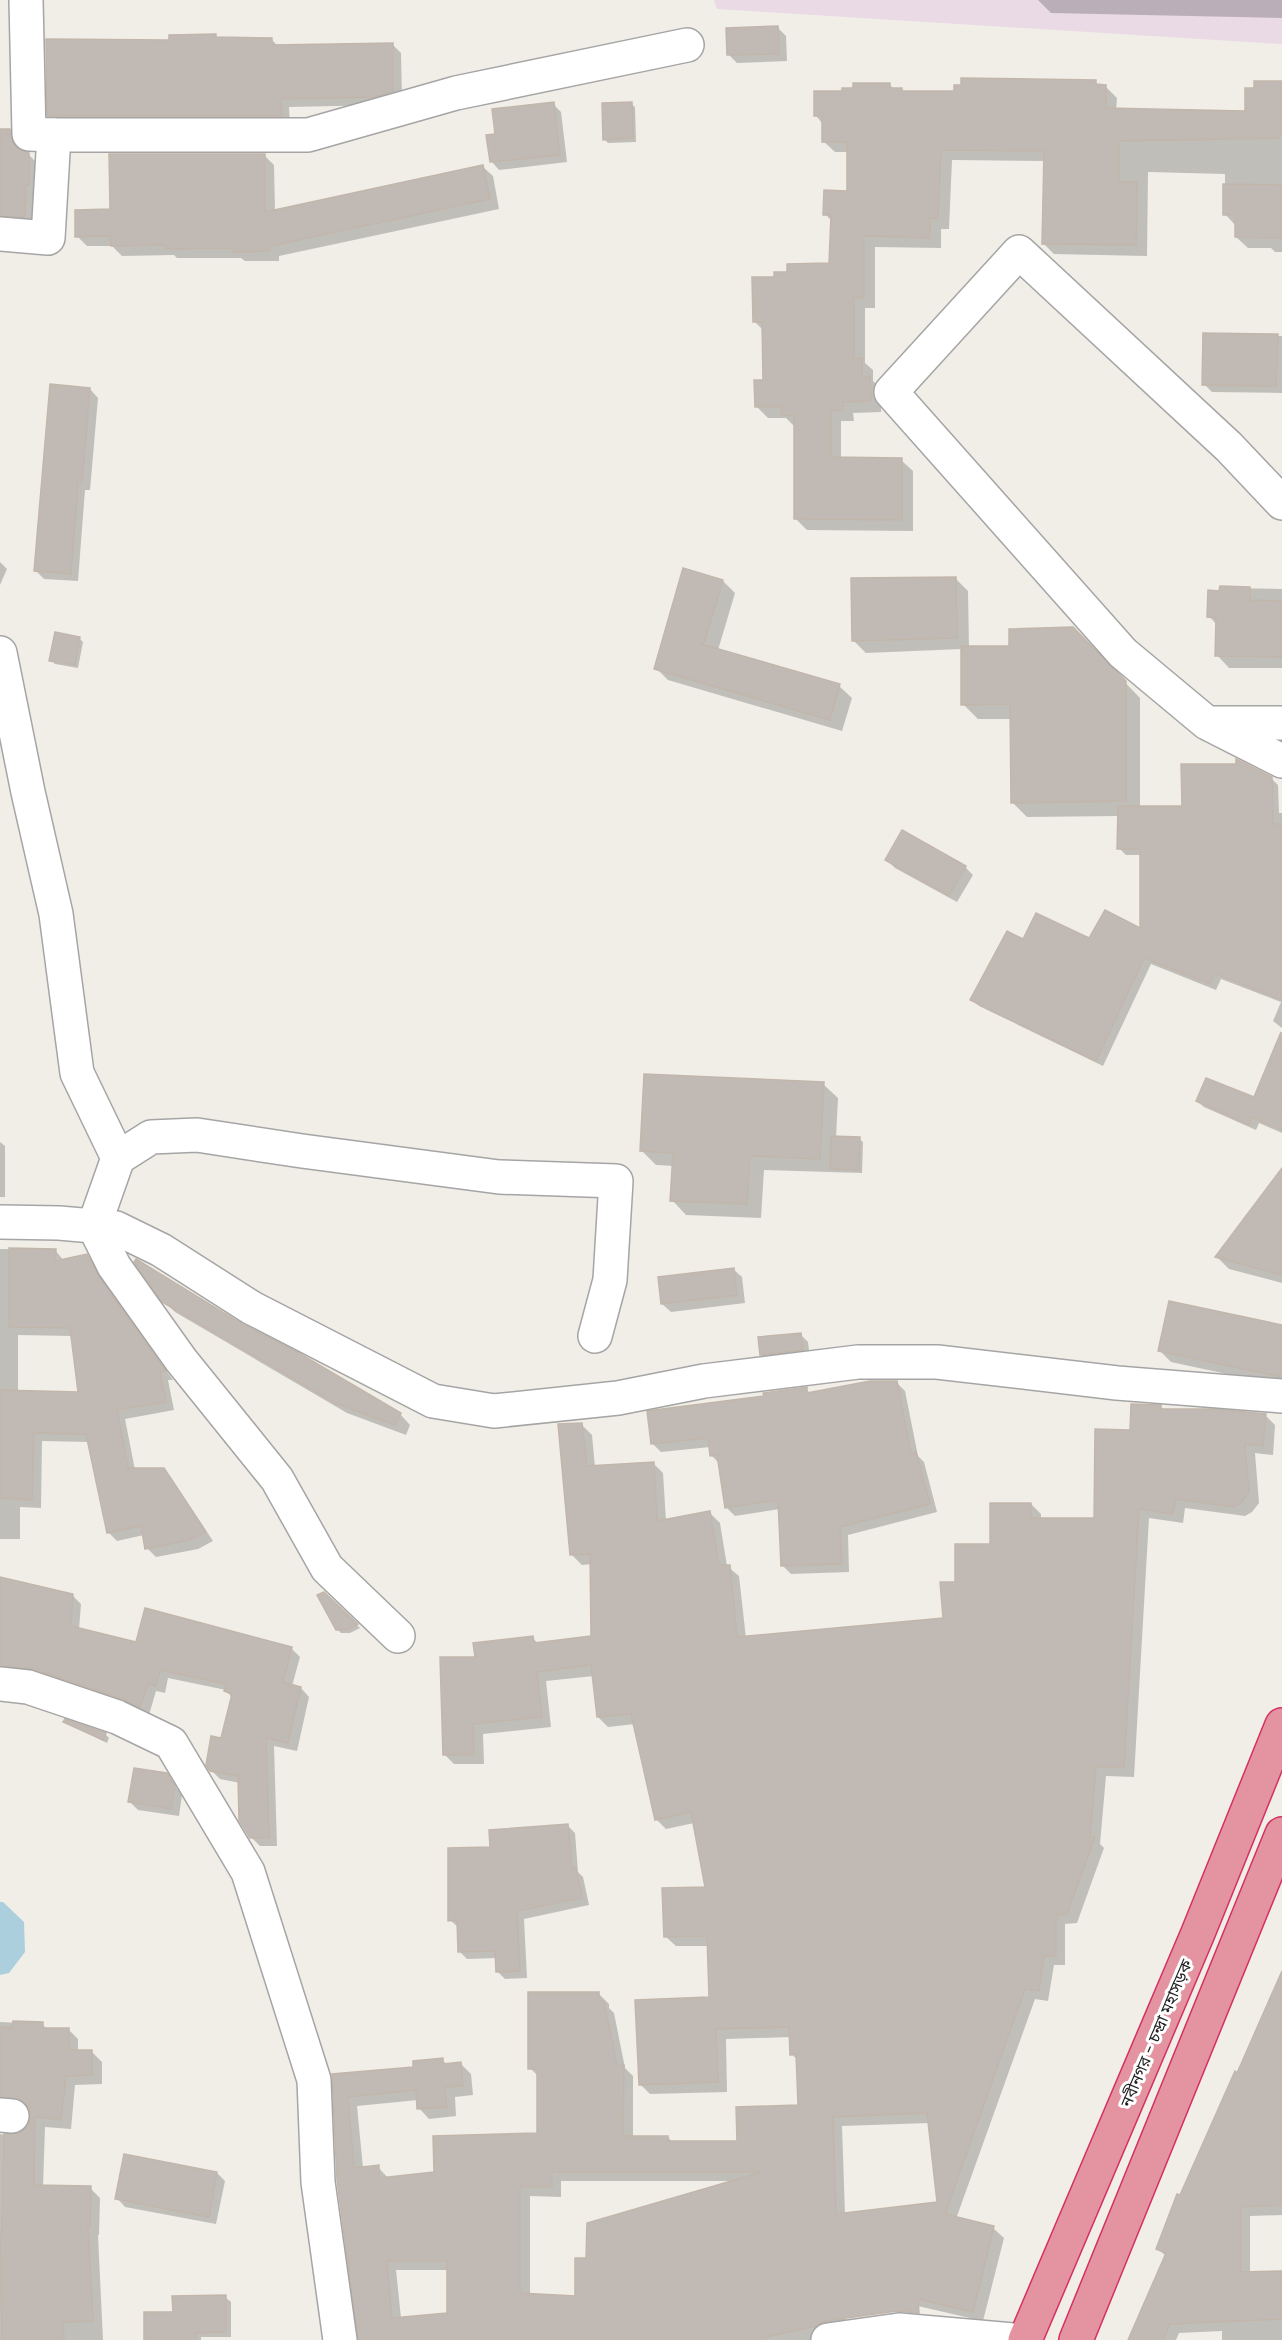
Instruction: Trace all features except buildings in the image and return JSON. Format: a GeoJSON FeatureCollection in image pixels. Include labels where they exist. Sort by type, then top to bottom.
{"type":"FeatureCollection","features":[{"type":"Feature","properties":{"kind":"highway","name":"নবীনগর - চন্দ্রা মহাসড়ক"},"geometry":{"type":"LineString","coordinates":[[1025,2340],[1198,1933],[1282,1725]]}},
{"type":"Feature","properties":{"kind":"highway"},"geometry":{"type":"LineString","coordinates":[[1076,2340],[1282,1834]]}},
{"type":"Feature","properties":{"kind":"street"},"geometry":{"type":"LineString","coordinates":[[26,0],[30,134],[308,135],[456,93],[687,45]]}},
{"type":"Feature","properties":{"kind":"street"},"geometry":{"type":"LineString","coordinates":[[0,234],[48,238],[54,135]]}},
{"type":"Feature","properties":{"kind":"street"},"geometry":{"type":"LineString","coordinates":[[1282,503],[1229,447],[1019,252],[891,392],[1123,653],[1207,723],[1282,761]]}},
{"type":"Feature","properties":{"kind":"street"},"geometry":{"type":"LineString","coordinates":[[0,653],[56,914],[77,1073],[118,1158]]}},
{"type":"Feature","properties":{"kind":"street"},"geometry":{"type":"LineString","coordinates":[[1207,723],[1282,723]]}},
{"type":"Feature","properties":{"kind":"street"},"geometry":{"type":"LineString","coordinates":[[398,1636],[327,1568],[277,1479],[181,1360],[114,1266],[94,1226],[118,1158],[151,1137],[197,1135],[499,1177],[616,1181],[610,1280],[595,1336]]}},
{"type":"Feature","properties":{"kind":"street"},"geometry":{"type":"LineString","coordinates":[[0,1222],[59,1223],[116,1228],[161,1250],[252,1308],[433,1401],[494,1411],[618,1398],[704,1381],[858,1362],[937,1362],[1117,1383],[1282,1396]]}},
{"type":"Feature","properties":{"kind":"street"},"geometry":{"type":"LineString","coordinates":[[0,1684],[28,1687],[117,1717],[171,1743],[248,1872],[314,2080],[318,2182],[340,2340]]}},
{"type":"Feature","properties":{"kind":"street"},"geometry":{"type":"LineString","coordinates":[[828,2340],[899,2330],[1013,2340]]}},
{"type":"Feature","properties":{"kind":"shaded area"},"geometry":{"type":"Polygon","coordinates":[[[714,0],[1282,0],[1282,44],[717,9],[714,0]]]}},
{"type":"Feature","properties":{"kind":"water"},"geometry":{"type":"Polygon","coordinates":[[[0,1902],[3,1902],[24,1922],[25,1952],[9,1973],[0,1975],[0,1902]]]}}]}
